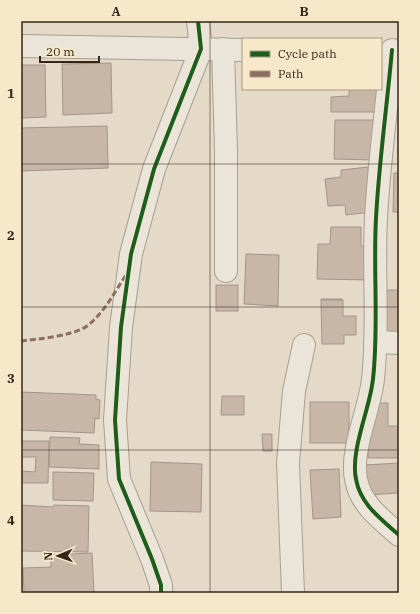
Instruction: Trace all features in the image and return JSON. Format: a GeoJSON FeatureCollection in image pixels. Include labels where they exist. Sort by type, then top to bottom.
{"type":"FeatureCollection","features":[{"type":"Feature","properties":{"kind":"street"},"geometry":{"type":"LineString","coordinates":[[162,593],[161,585],[152,559],[119,479],[115,420],[121,327],[131,254],[154,169],[201,49],[198,21]]}},
{"type":"Feature","properties":{"kind":"street"},"geometry":{"type":"LineString","coordinates":[[21,46],[233,50],[226,151],[226,271]]}},
{"type":"Feature","properties":{"kind":"street"},"geometry":{"type":"LineString","coordinates":[[391,50],[376,219],[375,342],[373,380],[355,456],[355,478],[359,493],[370,509],[399,535]]}},
{"type":"Feature","properties":{"kind":"street"},"geometry":{"type":"LineString","coordinates":[[375,342],[399,343]]}},
{"type":"Feature","properties":{"kind":"street"},"geometry":{"type":"LineString","coordinates":[[293,593],[288,463],[294,391],[304,345]]}},
{"type":"Feature","properties":{"kind":"building"},"geometry":{"type":"Polygon","coordinates":[[[111,63],[112,113],[63,115],[62,64],[111,63]]]}},
{"type":"Feature","properties":{"kind":"building"},"geometry":{"type":"Polygon","coordinates":[[[21,65],[45,65],[46,117],[21,118],[21,65]]]}},
{"type":"Feature","properties":{"kind":"building"},"geometry":{"type":"Polygon","coordinates":[[[349,90],[381,90],[383,112],[331,112],[331,97],[349,96],[349,90]]]}},
{"type":"Feature","properties":{"kind":"building"},"geometry":{"type":"Polygon","coordinates":[[[335,120],[375,120],[374,160],[334,159],[335,120]]]}},
{"type":"Feature","properties":{"kind":"building"},"geometry":{"type":"Polygon","coordinates":[[[107,126],[108,168],[21,171],[21,128],[107,126]]]}},
{"type":"Feature","properties":{"kind":"building"},"geometry":{"type":"Polygon","coordinates":[[[368,167],[372,212],[346,215],[345,205],[328,206],[325,179],[341,177],[341,170],[368,167]]]}},
{"type":"Feature","properties":{"kind":"building"},"geometry":{"type":"Polygon","coordinates":[[[394,173],[399,173],[399,212],[393,212],[394,173]]]}},
{"type":"Feature","properties":{"kind":"building"},"geometry":{"type":"Polygon","coordinates":[[[331,227],[361,227],[361,246],[372,246],[371,280],[317,279],[318,244],[330,244],[331,227]]]}},
{"type":"Feature","properties":{"kind":"building"},"geometry":{"type":"Polygon","coordinates":[[[246,254],[279,255],[278,306],[244,304],[246,254]]]}},
{"type":"Feature","properties":{"kind":"building"},"geometry":{"type":"Polygon","coordinates":[[[216,285],[238,285],[238,311],[216,311],[216,285]]]}},
{"type":"Feature","properties":{"kind":"building"},"geometry":{"type":"Polygon","coordinates":[[[382,290],[399,290],[399,336],[381,336],[382,290]]]}},
{"type":"Feature","properties":{"kind":"building"},"geometry":{"type":"Polygon","coordinates":[[[342,299],[343,300],[321,300],[342,299]]]}},
{"type":"Feature","properties":{"kind":"building"},"geometry":{"type":"Polygon","coordinates":[[[321,300],[343,300],[343,316],[356,316],[356,335],[344,335],[344,344],[322,344],[321,300]]]}},
{"type":"Feature","properties":{"kind":"building"},"geometry":{"type":"Polygon","coordinates":[[[21,392],[96,395],[96,399],[100,400],[99,419],[95,418],[94,433],[21,430],[21,392]]]}},
{"type":"Feature","properties":{"kind":"building"},"geometry":{"type":"Polygon","coordinates":[[[222,396],[244,396],[244,415],[221,415],[222,396]]]}},
{"type":"Feature","properties":{"kind":"building"},"geometry":{"type":"Polygon","coordinates":[[[310,402],[349,402],[349,443],[310,443],[310,402]]]}},
{"type":"Feature","properties":{"kind":"building"},"geometry":{"type":"Polygon","coordinates":[[[373,403],[388,403],[388,426],[399,426],[399,458],[368,458],[369,426],[373,403]]]}},
{"type":"Feature","properties":{"kind":"building"},"geometry":{"type":"Polygon","coordinates":[[[262,434],[272,434],[272,451],[263,451],[262,434]]]}},
{"type":"Feature","properties":{"kind":"building"},"geometry":{"type":"Polygon","coordinates":[[[50,437],[80,438],[79,444],[99,445],[99,469],[49,467],[50,437]]]}},
{"type":"Feature","properties":{"kind":"building"},"geometry":{"type":"Polygon","coordinates":[[[21,441],[49,441],[48,483],[21,483],[21,441]],[[22,457],[22,471],[35,472],[36,457],[22,457]]]}},
{"type":"Feature","properties":{"kind":"building"},"geometry":{"type":"Polygon","coordinates":[[[151,462],[202,464],[201,512],[150,511],[151,462]]]}},
{"type":"Feature","properties":{"kind":"building"},"geometry":{"type":"Polygon","coordinates":[[[399,463],[399,493],[366,495],[365,465],[399,463]]]}},
{"type":"Feature","properties":{"kind":"building"},"geometry":{"type":"Polygon","coordinates":[[[339,469],[341,517],[313,519],[310,470],[339,469]]]}},
{"type":"Feature","properties":{"kind":"building"},"geometry":{"type":"Polygon","coordinates":[[[53,472],[94,473],[93,501],[53,500],[53,472]]]}},
{"type":"Feature","properties":{"kind":"building"},"geometry":{"type":"Polygon","coordinates":[[[21,505],[53,507],[54,505],[89,506],[88,552],[21,551],[21,505]]]}},
{"type":"Feature","properties":{"kind":"building"},"geometry":{"type":"Polygon","coordinates":[[[92,553],[94,593],[24,593],[23,568],[51,567],[51,555],[92,553]]]}},
{"type":"Feature","properties":{"kind":"marked path"},"geometry":{"type":"LineString","coordinates":[[21,341],[64,335],[87,326],[104,309],[126,275]]}},
{"type":"Feature","properties":{"kind":"cycle path"},"geometry":{"type":"LineString","coordinates":[[161,593],[161,585],[152,559],[119,479],[115,420],[121,327],[131,254],[154,169],[201,49],[198,21]]}},
{"type":"Feature","properties":{"kind":"cycle path"},"geometry":{"type":"LineString","coordinates":[[392,50],[377,197],[375,258],[375,359],[371,391],[358,443],[355,468],[358,488],[362,496],[372,510],[399,535]]}}]}
